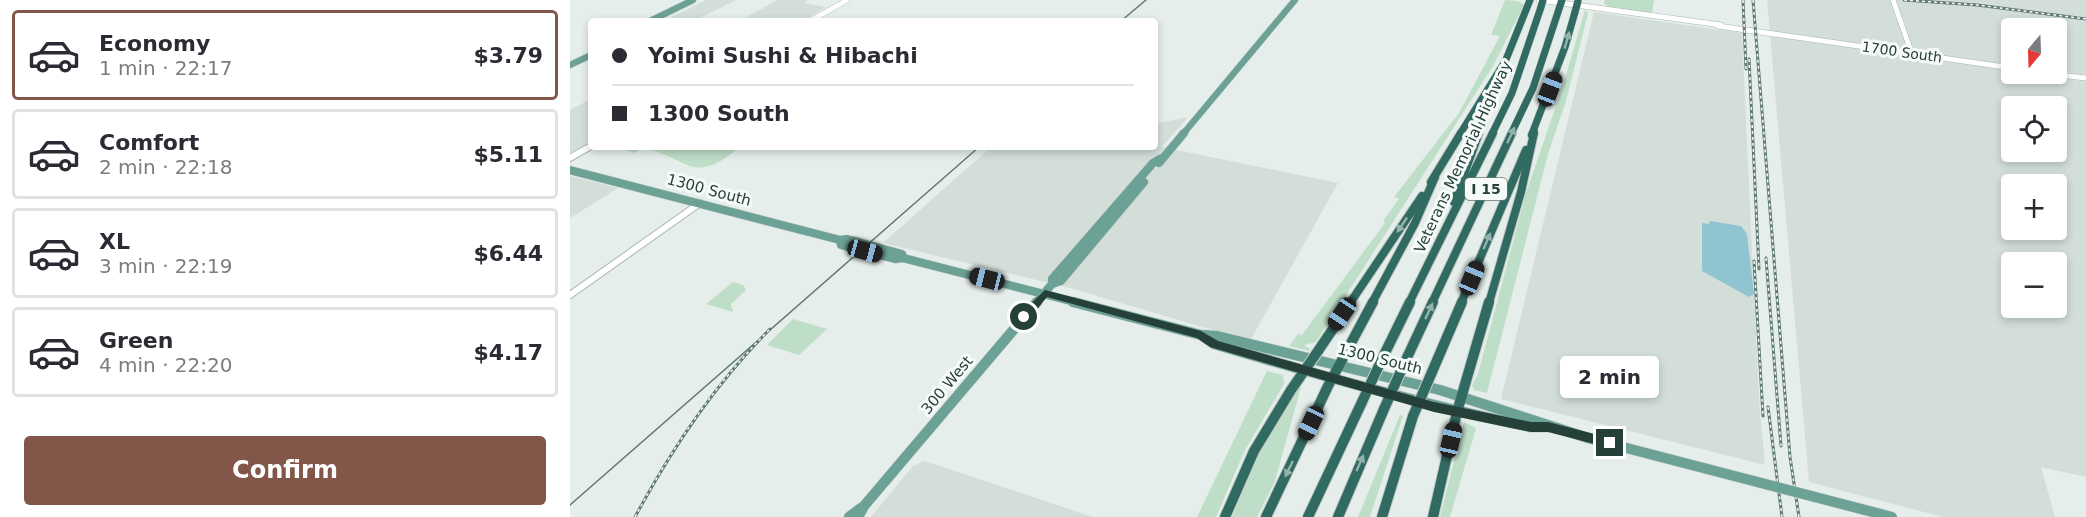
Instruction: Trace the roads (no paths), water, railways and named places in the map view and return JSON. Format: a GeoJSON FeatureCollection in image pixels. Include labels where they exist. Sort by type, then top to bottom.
{"type":"FeatureCollection","features":[{"type":"Feature","properties":{"kind":"highway","name":"I 15"},"geometry":{"type":"LineString","coordinates":[[1338,517],[1404,364],[1533,88],[1562,0]]}},
{"type":"Feature","properties":{"kind":"highway"},"geometry":{"type":"LineString","coordinates":[[1382,517],[1413,416],[1534,130],[1578,0]]}},
{"type":"Feature","properties":{"kind":"highway"},"geometry":{"type":"LineString","coordinates":[[1434,255],[1504,63],[1529,2]]}},
{"type":"Feature","properties":{"kind":"highway","name":"Veterans Memorial Highway"},"geometry":{"type":"LineString","coordinates":[[1308,517],[1382,359],[1512,93],[1541,2]]}},
{"type":"Feature","properties":{"kind":"highway"},"geometry":{"type":"LineString","coordinates":[[1225,517],[1254,451],[1291,390],[1435,177],[1504,63]]}},
{"type":"Feature","properties":{"kind":"highway"},"geometry":{"type":"LineString","coordinates":[[1433,517],[1457,412],[1521,192],[1534,130]]}},
{"type":"Feature","properties":{"kind":"highway"},"geometry":{"type":"LineString","coordinates":[[1266,517],[1332,378],[1415,223],[1435,177]]}},
{"type":"Feature","properties":{"kind":"highway"},"geometry":{"type":"LineString","coordinates":[[1389,517],[1397,466]]}},
{"type":"Feature","properties":{"kind":"main road"},"geometry":{"type":"LineString","coordinates":[[656,18],[693,0]]}},
{"type":"Feature","properties":{"kind":"main road"},"geometry":{"type":"LineString","coordinates":[[666,18],[702,0]]}},
{"type":"Feature","properties":{"kind":"main road","name":"300 West"},"geometry":{"type":"LineString","coordinates":[[849,517],[864,506],[1053,284],[1052,279],[1153,163],[1160,159],[1295,0]]}},
{"type":"Feature","properties":{"kind":"main road"},"geometry":{"type":"LineString","coordinates":[[570,60],[588,51]]}},
{"type":"Feature","properties":{"kind":"main road"},"geometry":{"type":"LineString","coordinates":[[570,65],[588,56]]}},
{"type":"Feature","properties":{"kind":"main road","name":"1300 South"},"geometry":{"type":"LineString","coordinates":[[570,170],[840,240],[841,244],[875,254],[896,259],[903,258],[1045,293],[1204,338],[1332,378],[1457,412],[1531,427],[1548,427]]}},
{"type":"Feature","properties":{"kind":"main road","name":"1300 South"},"geometry":{"type":"LineString","coordinates":[[1204,338],[1242,346],[1256,346],[1462,396],[1530,417],[1548,427],[1892,517]]}},
{"type":"Feature","properties":{"kind":"main road"},"geometry":{"type":"LineString","coordinates":[[856,517],[864,506]]}},
{"type":"Feature","properties":{"kind":"street"},"geometry":{"type":"LineString","coordinates":[[815,18],[846,0]]}},
{"type":"Feature","properties":{"kind":"street"},"geometry":{"type":"LineString","coordinates":[[1893,0],[1912,54]]}},
{"type":"Feature","properties":{"kind":"street","name":"1700 South"},"geometry":{"type":"LineString","coordinates":[[1541,2],[2001,66]]}},
{"type":"Feature","properties":{"kind":"street"},"geometry":{"type":"LineString","coordinates":[[2067,76],[2086,78]]}},
{"type":"Feature","properties":{"kind":"street"},"geometry":{"type":"LineString","coordinates":[[570,158],[588,148]]}},
{"type":"Feature","properties":{"kind":"street"},"geometry":{"type":"LineString","coordinates":[[570,295],[700,203]]}},
{"type":"Feature","properties":{"kind":"water"},"geometry":{"type":"Polygon","coordinates":[[[1710,221],[1741,226],[1747,234],[1754,294],[1749,297],[1702,271],[1702,223],[1709,224],[1710,221]]]}},
{"type":"Feature","properties":{"kind":"tram line"},"geometry":{"type":"LineString","coordinates":[[1125,18],[1146,0]]}},
{"type":"Feature","properties":{"kind":"tram line"},"geometry":{"type":"LineString","coordinates":[[570,505],[976,150]]}},
{"type":"Feature","properties":{"kind":"railway"},"geometry":{"type":"LineString","coordinates":[[1743,0],[1746,69]]}},
{"type":"Feature","properties":{"kind":"railway"},"geometry":{"type":"LineString","coordinates":[[1753,0],[1790,457],[1799,517]]}},
{"type":"Feature","properties":{"kind":"railway"},"geometry":{"type":"LineString","coordinates":[[1904,0],[1977,5],[2086,19]]}},
{"type":"Feature","properties":{"kind":"railway"},"geometry":{"type":"LineString","coordinates":[[1749,59],[1759,269]]}},
{"type":"Feature","properties":{"kind":"railway"},"geometry":{"type":"LineString","coordinates":[[1766,258],[1781,446]]}},
{"type":"Feature","properties":{"kind":"railway"},"geometry":{"type":"LineString","coordinates":[[1754,261],[1763,416]]}},
{"type":"Feature","properties":{"kind":"railway"},"geometry":{"type":"LineString","coordinates":[[635,517],[695,418],[730,372],[770,329]]}},
{"type":"Feature","properties":{"kind":"railway"},"geometry":{"type":"LineString","coordinates":[[1768,407],[1782,517]]}}]}
